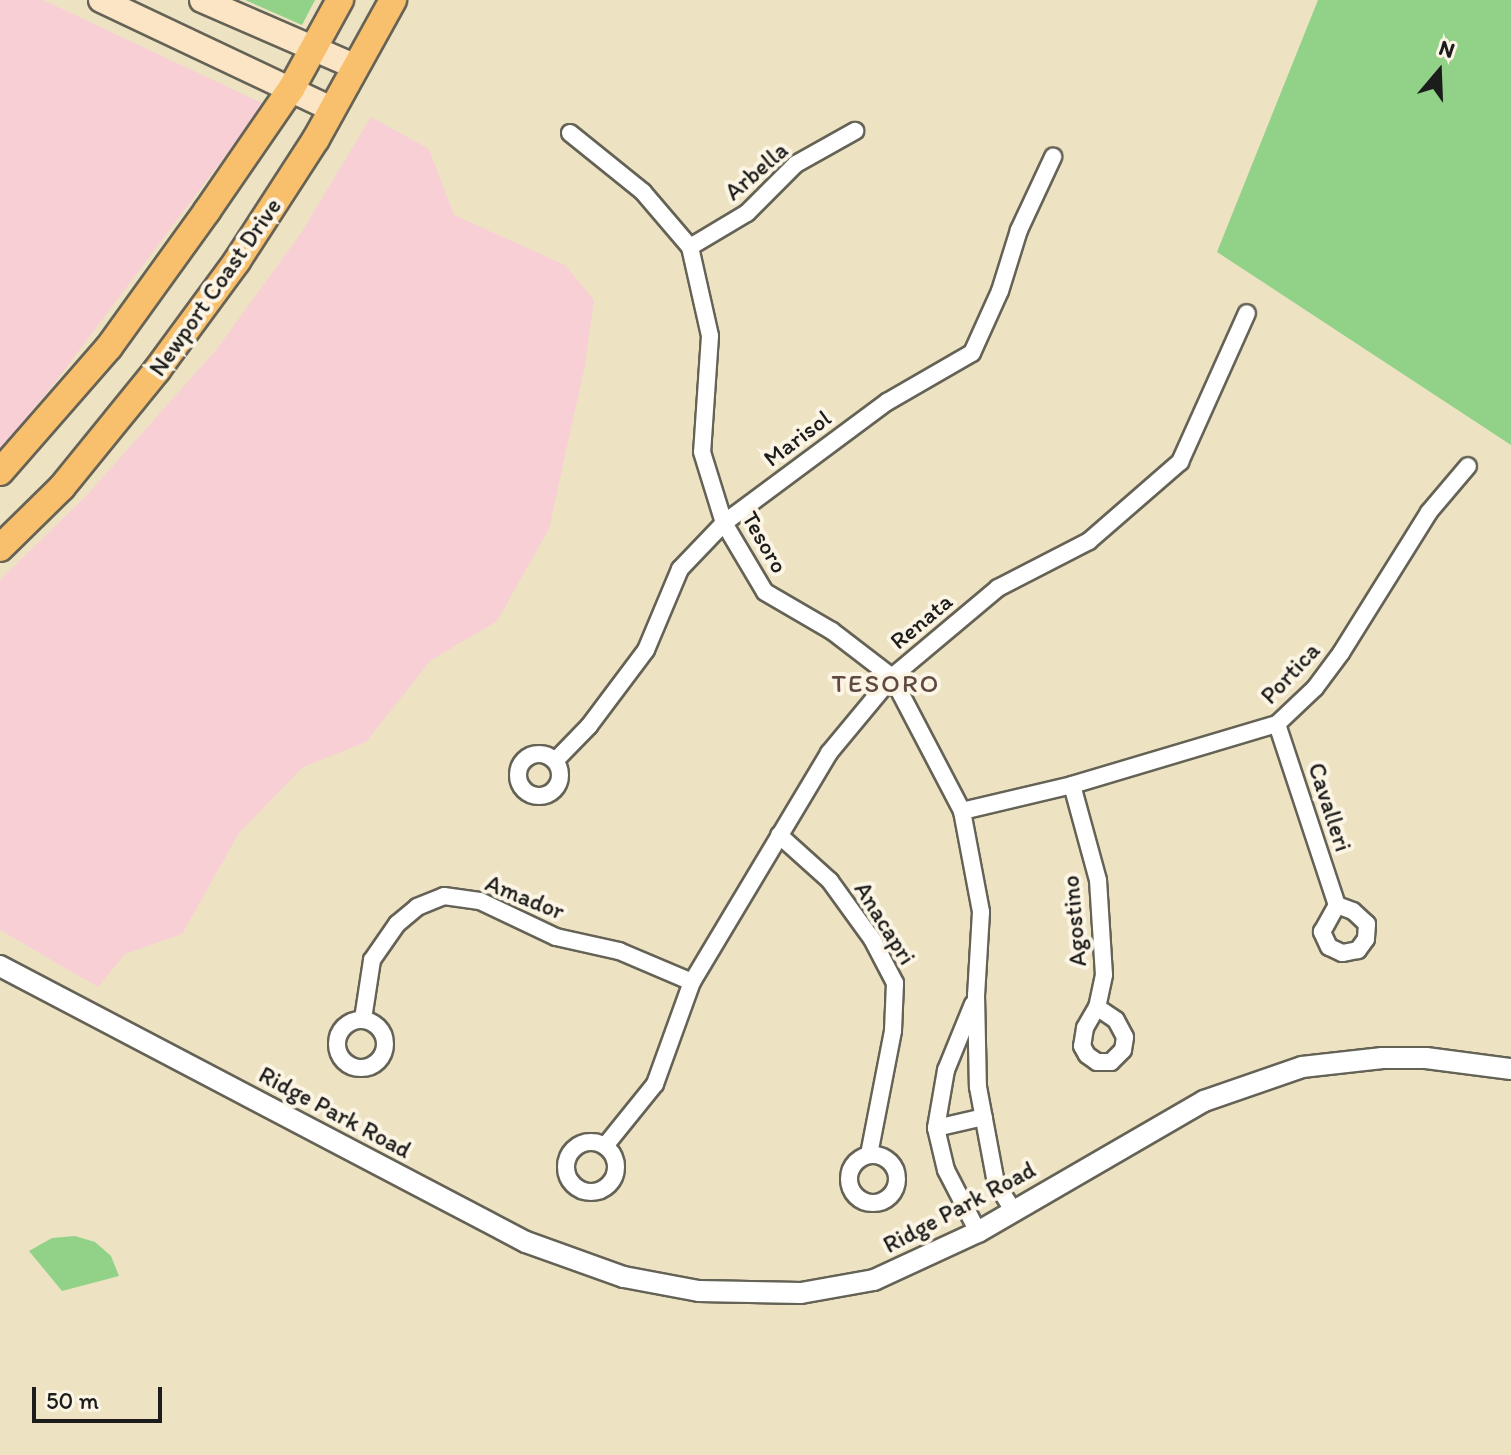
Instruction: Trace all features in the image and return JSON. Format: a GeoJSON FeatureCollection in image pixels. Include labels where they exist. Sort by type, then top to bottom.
{"type":"FeatureCollection","features":[{"type":"Feature","properties":{"kind":"main road"},"geometry":{"type":"LineString","coordinates":[[101,0],[332,109]]}},
{"type":"Feature","properties":{"kind":"main road"},"geometry":{"type":"LineString","coordinates":[[202,0],[356,67]]}},
{"type":"Feature","properties":{"kind":"main road","name":"Newport Coast Drive"},"geometry":{"type":"LineString","coordinates":[[0,472],[109,347],[291,89],[340,0]]}},
{"type":"Feature","properties":{"kind":"main road","name":"Newport Coast Drive"},"geometry":{"type":"LineString","coordinates":[[0,548],[62,487],[157,370],[244,250],[332,109],[393,0]]}},
{"type":"Feature","properties":{"kind":"street","name":"Arbella"},"geometry":{"type":"LineString","coordinates":[[690,247],[747,213],[796,164],[855,131]]}},
{"type":"Feature","properties":{"kind":"street","name":"Tesoro"},"geometry":{"type":"LineString","coordinates":[[570,133],[643,192],[690,247],[710,336],[702,452],[724,523],[765,592],[832,631],[892,677],[962,811],[981,912],[976,995],[978,1087],[996,1183],[1013,1210]]}},
{"type":"Feature","properties":{"kind":"street","name":"Marisol"},"geometry":{"type":"LineString","coordinates":[[555,761],[589,726],[646,650],[680,569],[724,523],[887,402],[972,353],[1000,291],[1019,230],[1053,157]]}},
{"type":"Feature","properties":{"kind":"street","name":"Renata"},"geometry":{"type":"LineString","coordinates":[[605,1146],[655,1084],[692,982],[829,753],[892,677],[998,588],[1089,541],[1180,462],[1247,313]]}},
{"type":"Feature","properties":{"kind":"street","name":"Portica"},"geometry":{"type":"LineString","coordinates":[[962,811],[1072,785],[1277,724],[1315,688],[1341,653],[1429,512],[1468,466]]}},
{"type":"Feature","properties":{"kind":"street","name":"Cavalleri"},"geometry":{"type":"LineString","coordinates":[[1277,724],[1337,905]]}},
{"type":"Feature","properties":{"kind":"street","name":"Agostino"},"geometry":{"type":"LineString","coordinates":[[1072,785],[1098,880],[1104,975],[1097,1007]]}},
{"type":"Feature","properties":{"kind":"street","name":"Anacapri"},"geometry":{"type":"LineString","coordinates":[[779,835],[830,881],[872,939],[895,983],[893,1031],[869,1154]]}},
{"type":"Feature","properties":{"kind":"street","name":"Amador"},"geometry":{"type":"LineString","coordinates":[[363,1019],[372,960],[397,924],[417,907],[444,896],[480,901],[556,937],[619,951],[692,982]]}},
{"type":"Feature","properties":{"kind":"street","name":"Ridge Park Road"},"geometry":{"type":"LineString","coordinates":[[0,966],[526,1242],[624,1277],[699,1291],[801,1293],[874,1280],[978,1232],[1204,1101],[1302,1067],[1369,1059],[1426,1058],[1511,1069]]}},
{"type":"Feature","properties":{"kind":"street","name":"Tesoro"},"geometry":{"type":"LineString","coordinates":[[976,995],[946,1070],[936,1128],[946,1170],[978,1232]]}},
{"type":"Feature","properties":{"kind":"street"},"geometry":{"type":"LineString","coordinates":[[936,1128],[984,1117]]}},
{"type":"Feature","properties":{"kind":"shaded area"},"geometry":{"type":"Polygon","coordinates":[[[0,0],[43,0],[264,104],[54,384],[0,450],[0,0]]]}},
{"type":"Feature","properties":{"kind":"shaded area"},"geometry":{"type":"Polygon","coordinates":[[[371,117],[429,149],[454,215],[565,265],[594,300],[585,365],[549,529],[497,621],[430,661],[366,742],[303,767],[239,833],[182,934],[125,954],[98,987],[0,930],[0,580],[87,495],[216,350],[301,233],[371,117]]]}},
{"type":"Feature","properties":{"kind":"green space"},"geometry":{"type":"Polygon","coordinates":[[[245,0],[315,0],[302,25],[245,0]]]}},
{"type":"Feature","properties":{"kind":"green space"},"geometry":{"type":"Polygon","coordinates":[[[1318,0],[1511,0],[1511,445],[1217,252],[1318,0]]]}},
{"type":"Feature","properties":{"kind":"green space"},"geometry":{"type":"Polygon","coordinates":[[[75,1236],[95,1242],[111,1256],[119,1276],[62,1291],[29,1251],[52,1238],[75,1236]]]}},
{"type":"Feature","properties":{"kind":"district","name":"TESORO"},"geometry":{"type":"Point","coordinates":[886,684]}}]}
